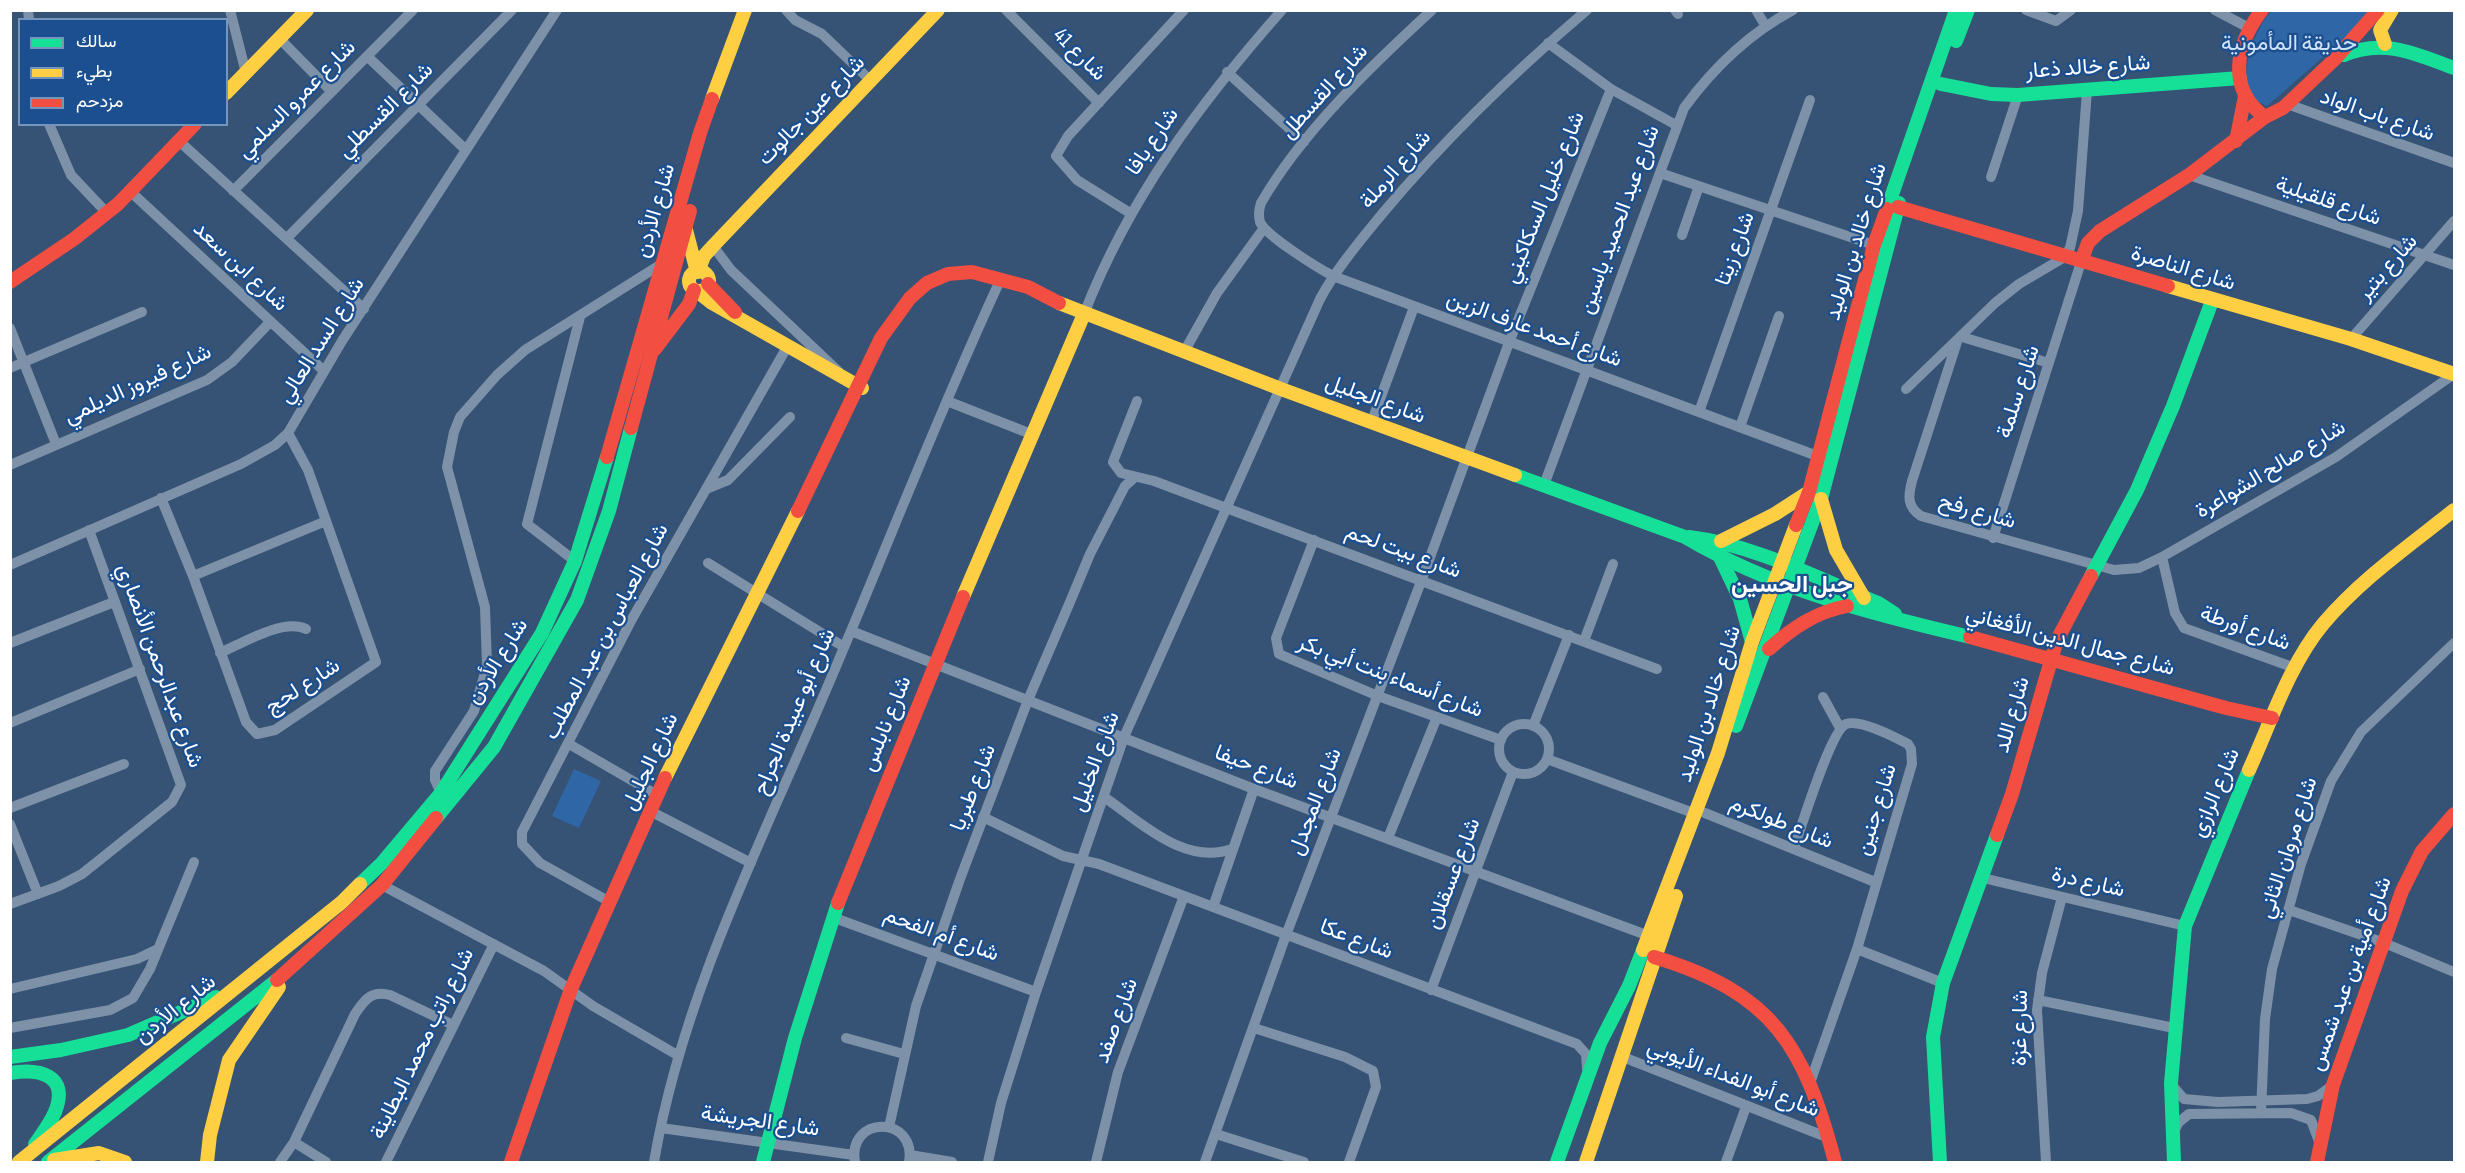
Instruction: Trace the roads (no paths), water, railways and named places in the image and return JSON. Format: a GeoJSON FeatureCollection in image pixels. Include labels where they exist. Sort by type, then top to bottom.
{"type":"FeatureCollection","features":[{"type":"Feature","properties":{"kind":"main road"},"geometry":{"type":"LineString","coordinates":[[228,91],[307,10]]}},
{"type":"Feature","properties":{"kind":"main road","name":"شارع الأردن"},"geometry":{"type":"LineString","coordinates":[[23,1159],[239,986],[360,885],[441,793],[542,633],[575,561],[700,133],[745,10]]}},
{"type":"Feature","properties":{"kind":"main road","name":"شارع الأردن"},"geometry":{"type":"LineString","coordinates":[[49,1162],[294,967],[382,885],[494,747],[577,600],[609,511],[729,67],[756,10]]}},
{"type":"Feature","properties":{"kind":"main road","name":"شارع عين جالوت"},"geometry":{"type":"LineString","coordinates":[[654,351],[689,304],[700,281],[704,256],[716,246],[938,10]]}},
{"type":"Feature","properties":{"kind":"main road","name":"شارع خالد بن الوليد"},"geometry":{"type":"LineString","coordinates":[[1587,1162],[1623,1057],[1752,642],[1781,564],[1815,496],[1820,457],[1874,245],[1956,10]]}},
{"type":"Feature","properties":{"kind":"main road","name":"شارع خالد بن الوليد"},"geometry":{"type":"LineString","coordinates":[[1557,1162],[1600,1043],[1629,986],[1797,571],[1815,496],[1898,207],[1968,10]]}},
{"type":"Feature","properties":{"kind":"main road"},"geometry":{"type":"LineString","coordinates":[[2262,10],[2249,28],[2242,51],[2240,78],[2251,108],[2265,117]]}},
{"type":"Feature","properties":{"kind":"main road"},"geometry":{"type":"LineString","coordinates":[[2082,259],[2088,243],[2100,231],[2189,175],[2265,117],[2274,115],[2336,58],[2378,10]]}},
{"type":"Feature","properties":{"kind":"main road"},"geometry":{"type":"LineString","coordinates":[[2385,44],[2379,28],[2392,10]]}},
{"type":"Feature","properties":{"kind":"main road"},"geometry":{"type":"LineString","coordinates":[[2336,58],[2362,46],[2385,44],[2454,69]]}},
{"type":"Feature","properties":{"kind":"main road","name":"شارع خالد ذعار"},"geometry":{"type":"LineString","coordinates":[[1941,84],[1991,94],[2018,94],[2087,91],[2240,78]]}},
{"type":"Feature","properties":{"kind":"main road"},"geometry":{"type":"LineString","coordinates":[[2236,141],[2245,96]]}},
{"type":"Feature","properties":{"kind":"main road"},"geometry":{"type":"LineString","coordinates":[[10,282],[73,241],[82,231],[131,192],[193,126]]}},
{"type":"Feature","properties":{"kind":"main road","name":"شارع الناصرة"},"geometry":{"type":"LineString","coordinates":[[1898,207],[2066,254],[2212,301],[2351,339],[2454,374]]}},
{"type":"Feature","properties":{"kind":"main road"},"geometry":{"type":"LineString","coordinates":[[686,230],[693,246],[700,281],[712,303],[739,316],[787,347],[856,386]]}},
{"type":"Feature","properties":{"kind":"main road"},"geometry":{"type":"LineString","coordinates":[[10,272],[70,235],[82,231]]}},
{"type":"Feature","properties":{"kind":"main road","name":"شارع الجليل"},"geometry":{"type":"LineString","coordinates":[[511,1162],[571,989],[657,795],[757,595],[856,386],[879,340],[900,309],[928,282],[947,273],[963,270],[982,272],[1030,288],[1084,314],[1281,389],[1685,537],[1781,564]]}},
{"type":"Feature","properties":{"kind":"main road","name":"شارع الجليل"},"geometry":{"type":"LineString","coordinates":[[856,386],[904,314],[932,285],[954,278],[969,277],[1037,299],[1051,300]]}},
{"type":"Feature","properties":{"kind":"main road","name":"شارع اللد"},"geometry":{"type":"LineString","coordinates":[[1940,1162],[1934,1037],[1943,983],[2015,785],[2061,631],[2097,568],[2152,459],[2212,301]]}},
{"type":"Feature","properties":{"kind":"main road","name":"شارع نابلس"},"geometry":{"type":"LineString","coordinates":[[764,1162],[795,1038],[832,917],[934,664],[1084,314]]}},
{"type":"Feature","properties":{"kind":"main road"},"geometry":{"type":"LineString","coordinates":[[1752,642],[1740,599],[1720,548],[1775,514],[1815,496],[1836,550],[1864,598]]}},
{"type":"Feature","properties":{"kind":"main road","name":"شارع الرازي"},"geometry":{"type":"LineString","coordinates":[[2174,1162],[2171,1083],[2174,1028],[2185,926],[2228,817],[2295,668],[2336,608],[2363,582],[2454,510]]}},
{"type":"Feature","properties":{"kind":"main road","name":"شارع الجليل"},"geometry":{"type":"LineString","coordinates":[[1720,548],[1775,579]]}},
{"type":"Feature","properties":{"kind":"main road","name":"شارع جمال الدين الأفغاني"},"geometry":{"type":"LineString","coordinates":[[1781,564],[1864,598],[1902,618]]}},
{"type":"Feature","properties":{"kind":"main road","name":"شارع جمال الدين الأفغاني"},"geometry":{"type":"LineString","coordinates":[[1775,579],[1847,606],[1902,618],[2226,708],[2239,709],[2270,723]]}},
{"type":"Feature","properties":{"kind":"main road"},"geometry":{"type":"LineString","coordinates":[[1766,651],[1802,622],[1835,608],[1847,606]]}},
{"type":"Feature","properties":{"kind":"main road"},"geometry":{"type":"LineString","coordinates":[[534,644],[549,653]]}},
{"type":"Feature","properties":{"kind":"main road","name":"شارع أمية بن عبد شمس"},"geometry":{"type":"LineString","coordinates":[[2317,1162],[2333,1085],[2382,942],[2410,872],[2422,851],[2454,814]]}},
{"type":"Feature","properties":{"kind":"main road"},"geometry":{"type":"LineString","coordinates":[[1653,957],[1712,977],[1741,994],[1785,1036],[1811,1080],[1835,1162]]}},
{"type":"Feature","properties":{"kind":"main road"},"geometry":{"type":"LineString","coordinates":[[207,1162],[210,1135],[229,1060],[246,1031],[294,967]]}},
{"type":"Feature","properties":{"kind":"main road"},"geometry":{"type":"LineString","coordinates":[[10,1058],[128,1035],[239,986]]}},
{"type":"Feature","properties":{"kind":"main road"},"geometry":{"type":"LineString","coordinates":[[1600,1043],[1614,1043],[1623,1057]]}},
{"type":"Feature","properties":{"kind":"main road"},"geometry":{"type":"LineString","coordinates":[[10,1073],[22,1070],[42,1071],[50,1076],[59,1094],[54,1113],[23,1159]]}},
{"type":"Feature","properties":{"kind":"main road"},"geometry":{"type":"LineString","coordinates":[[49,1162],[87,1152],[115,1156],[125,1162]]}},
{"type":"Feature","properties":{"kind":"street","name":"شارع عمرو السلمي"},"geometry":{"type":"LineString","coordinates":[[233,191],[413,10]]}},
{"type":"Feature","properties":{"kind":"street","name":"شارع القسطلي"},"geometry":{"type":"LineString","coordinates":[[287,238],[512,10]]}},
{"type":"Feature","properties":{"kind":"street","name":"شارع السد العالي"},"geometry":{"type":"LineString","coordinates":[[10,565],[261,454],[288,433],[324,371],[556,10]]}},
{"type":"Feature","properties":{"kind":"street"},"geometry":{"type":"LineString","coordinates":[[786,10],[795,20],[822,34],[870,80]]}},
{"type":"Feature","properties":{"kind":"street","name":"شارع 41"},"geometry":{"type":"LineString","coordinates":[[1006,10],[1099,103]]}},
{"type":"Feature","properties":{"kind":"street"},"geometry":{"type":"LineString","coordinates":[[1130,213],[1077,180],[1056,156],[1068,136],[1184,10]]}},
{"type":"Feature","properties":{"kind":"street","name":"شارع يافا"},"geometry":{"type":"LineString","coordinates":[[1084,314],[1102,269],[1130,213],[1170,149],[1227,72],[1282,10]]}},
{"type":"Feature","properties":{"kind":"street","name":"شارع القسطل"},"geometry":{"type":"LineString","coordinates":[[1264,228],[1260,222],[1259,208],[1267,193],[1304,142],[1392,47],[1432,10]]}},
{"type":"Feature","properties":{"kind":"street","name":"شارع الرملة"},"geometry":{"type":"LineString","coordinates":[[1281,389],[1333,276],[1437,151],[1548,43],[1587,10]]}},
{"type":"Feature","properties":{"kind":"street"},"geometry":{"type":"LineString","coordinates":[[1756,10],[1766,25]]}},
{"type":"Feature","properties":{"kind":"street","name":"شارع عبد الحميد ياسين"},"geometry":{"type":"LineString","coordinates":[[1544,485],[1684,108],[1722,62],[1766,25],[1793,10]]}},
{"type":"Feature","properties":{"kind":"street"},"geometry":{"type":"LineString","coordinates":[[2026,10],[2056,21],[2071,10]]}},
{"type":"Feature","properties":{"kind":"street"},"geometry":{"type":"LineString","coordinates":[[2215,10],[2249,28]]}},
{"type":"Feature","properties":{"kind":"street"},"geometry":{"type":"LineString","coordinates":[[230,18],[246,73]]}},
{"type":"Feature","properties":{"kind":"street"},"geometry":{"type":"LineString","coordinates":[[279,38],[331,91]]}},
{"type":"Feature","properties":{"kind":"street"},"geometry":{"type":"LineString","coordinates":[[1548,43],[1611,89],[1676,125]]}},
{"type":"Feature","properties":{"kind":"street"},"geometry":{"type":"LineString","coordinates":[[368,57],[466,150]]}},
{"type":"Feature","properties":{"kind":"street"},"geometry":{"type":"LineString","coordinates":[[1227,72],[1304,142]]}},
{"type":"Feature","properties":{"kind":"street","name":"شارع خليل السكاكيني"},"geometry":{"type":"LineString","coordinates":[[1466,456],[1611,89]]}},
{"type":"Feature","properties":{"kind":"street"},"geometry":{"type":"LineString","coordinates":[[1906,389],[2007,293],[2066,254],[2073,239],[2078,211],[2087,91]]}},
{"type":"Feature","properties":{"kind":"street"},"geometry":{"type":"LineString","coordinates":[[1991,177],[2018,94]]}},
{"type":"Feature","properties":{"kind":"street","name":"شارع زيتا"},"geometry":{"type":"LineString","coordinates":[[1699,412],[1810,100]]}},
{"type":"Feature","properties":{"kind":"street","name":"شارع باب الواد"},"geometry":{"type":"LineString","coordinates":[[2287,104],[2454,163]]}},
{"type":"Feature","properties":{"kind":"street"},"geometry":{"type":"LineString","coordinates":[[50,126],[71,176],[106,212]]}},
{"type":"Feature","properties":{"kind":"street"},"geometry":{"type":"LineString","coordinates":[[179,141],[364,309]]}},
{"type":"Feature","properties":{"kind":"street"},"geometry":{"type":"LineString","coordinates":[[1660,173],[1874,245]]}},
{"type":"Feature","properties":{"kind":"street","name":"شارع قلقيلية"},"geometry":{"type":"LineString","coordinates":[[2189,175],[2454,265]]}},
{"type":"Feature","properties":{"kind":"street"},"geometry":{"type":"LineString","coordinates":[[1682,236],[1699,186]]}},
{"type":"Feature","properties":{"kind":"street","name":"شارع ابن سعد"},"geometry":{"type":"LineString","coordinates":[[131,192],[324,371]]}},
{"type":"Feature","properties":{"kind":"street","name":"شارع بتير"},"geometry":{"type":"LineString","coordinates":[[2351,339],[2454,221]]}},
{"type":"Feature","properties":{"kind":"street"},"geometry":{"type":"LineString","coordinates":[[1184,352],[1217,293],[1264,228]]}},
{"type":"Feature","properties":{"kind":"street","name":"شارع أحمد عارف الزين"},"geometry":{"type":"LineString","coordinates":[[1264,228],[1314,266],[1333,276],[1820,457]]}},
{"type":"Feature","properties":{"kind":"street"},"geometry":{"type":"LineString","coordinates":[[716,246],[731,270],[856,386]]}},
{"type":"Feature","properties":{"kind":"street","name":"شارع سلمة"},"geometry":{"type":"LineString","coordinates":[[1993,538],[2082,259]]}},
{"type":"Feature","properties":{"kind":"street"},"geometry":{"type":"LineString","coordinates":[[441,793],[435,780],[435,771],[474,711],[487,666],[485,607],[447,467],[454,432],[467,407],[496,375],[525,350],[663,263]]}},
{"type":"Feature","properties":{"kind":"street","name":"شارع أبو عبيدة الجراح"},"geometry":{"type":"LineString","coordinates":[[654,1162],[679,1056],[706,975],[751,863],[998,285]]}},
{"type":"Feature","properties":{"kind":"street"},"geometry":{"type":"LineString","coordinates":[[1372,421],[1414,307]]}},
{"type":"Feature","properties":{"kind":"street"},"geometry":{"type":"LineString","coordinates":[[10,368],[142,312]]}},
{"type":"Feature","properties":{"kind":"street"},"geometry":{"type":"LineString","coordinates":[[1740,427],[1779,316]]}},
{"type":"Feature","properties":{"kind":"street"},"geometry":{"type":"LineString","coordinates":[[575,561],[527,524],[580,317]]}},
{"type":"Feature","properties":{"kind":"street","name":"شارع فيروز الديلمي"},"geometry":{"type":"LineString","coordinates":[[10,465],[207,380],[232,362],[270,322]]}},
{"type":"Feature","properties":{"kind":"street"},"geometry":{"type":"LineString","coordinates":[[10,328],[56,444]]}},
{"type":"Feature","properties":{"kind":"street"},"geometry":{"type":"LineString","coordinates":[[1960,339],[2049,363]]}},
{"type":"Feature","properties":{"kind":"street","name":"شارع رفح"},"geometry":{"type":"LineString","coordinates":[[1960,339],[1912,481],[1909,503],[1921,516],[2097,568]]}},
{"type":"Feature","properties":{"kind":"street","name":"شارع العباس بن عبد المطلب"},"geometry":{"type":"LineString","coordinates":[[610,902],[540,863],[522,844],[522,832],[632,619],[787,347]]}},
{"type":"Feature","properties":{"kind":"street","name":"شارع صالح الشواعرة"},"geometry":{"type":"LineString","coordinates":[[2097,568],[2130,570],[2162,557],[2336,457],[2454,374]]}},
{"type":"Feature","properties":{"kind":"street","name":"شارع الخليل"},"geometry":{"type":"LineString","coordinates":[[988,1162],[1001,1103],[1036,992],[1124,737],[1281,389]]}},
{"type":"Feature","properties":{"kind":"street"},"geometry":{"type":"LineString","coordinates":[[947,400],[1031,434]]}},
{"type":"Feature","properties":{"kind":"street"},"geometry":{"type":"LineString","coordinates":[[1134,478],[1121,473],[1113,462],[1137,401]]}},
{"type":"Feature","properties":{"kind":"street"},"geometry":{"type":"LineString","coordinates":[[706,489],[728,480],[790,417]]}},
{"type":"Feature","properties":{"kind":"street","name":"شارع لحج"},"geometry":{"type":"LineString","coordinates":[[161,498],[193,576],[246,722],[258,734],[275,730],[376,662],[308,470],[288,433]]}},
{"type":"Feature","properties":{"kind":"street","name":"شارع المجدل"},"geometry":{"type":"LineString","coordinates":[[1205,1162],[1286,935],[1422,579],[1466,456]]}},
{"type":"Feature","properties":{"kind":"street","name":"شارع بيت لحم"},"geometry":{"type":"LineString","coordinates":[[1134,478],[1154,481],[1228,508],[1657,669]]}},
{"type":"Feature","properties":{"kind":"street","name":"شارع طبريا"},"geometry":{"type":"LineString","coordinates":[[889,1127],[904,1054],[933,952],[983,817],[1028,700],[1090,554],[1125,486],[1134,478]]}},
{"type":"Feature","properties":{"kind":"street"},"geometry":{"type":"LineString","coordinates":[[193,576],[326,521]]}},
{"type":"Feature","properties":{"kind":"street","name":"شارع عبدالرحمن الأنصاري"},"geometry":{"type":"LineString","coordinates":[[10,904],[82,874],[177,796],[181,784],[89,531]]}},
{"type":"Feature","properties":{"kind":"street","name":"شارع أسماء بنت أبي بكر"},"geometry":{"type":"LineString","coordinates":[[1314,540],[1278,631],[1276,638],[1279,654],[1378,696],[1500,740]]}},
{"type":"Feature","properties":{"kind":"street","name":"شارع أورطة"},"geometry":{"type":"LineString","coordinates":[[2162,557],[2175,613],[2184,628],[2295,668]]}},
{"type":"Feature","properties":{"kind":"street"},"geometry":{"type":"LineString","coordinates":[[708,563],[844,647]]}},
{"type":"Feature","properties":{"kind":"street"},"geometry":{"type":"LineString","coordinates":[[1584,641],[1613,564]]}},
{"type":"Feature","properties":{"kind":"street"},"geometry":{"type":"LineString","coordinates":[[10,643],[114,602]]}},
{"type":"Feature","properties":{"kind":"street"},"geometry":{"type":"LineString","coordinates":[[220,653],[282,626],[297,625],[306,629]]}},
{"type":"Feature","properties":{"kind":"street","name":"شارع حيفا"},"geometry":{"type":"LineString","coordinates":[[851,631],[1254,789],[1649,936]]}},
{"type":"Feature","properties":{"kind":"street"},"geometry":{"type":"LineString","coordinates":[[1533,726],[1569,635]]}},
{"type":"Feature","properties":{"kind":"street","name":"شارع مروان الثاني"},"geometry":{"type":"LineString","coordinates":[[2261,1106],[2265,1019],[2271,978],[2301,864],[2326,794],[2347,751],[2376,716],[2454,643]]}},
{"type":"Feature","properties":{"kind":"street"},"geometry":{"type":"LineString","coordinates":[[10,723],[140,669]]}},
{"type":"Feature","properties":{"kind":"street"},"geometry":{"type":"LineString","coordinates":[[1794,848],[1828,753],[1840,728],[1823,697]]}},
{"type":"Feature","properties":{"kind":"street"},"geometry":{"type":"LineString","coordinates":[[1388,838],[1437,717]]}},
{"type":"Feature","properties":{"kind":"street","name":"شارع جنين"},"geometry":{"type":"LineString","coordinates":[[1811,1080],[1857,949],[1875,882],[1912,764],[1911,749],[1899,739],[1858,723],[1844,724],[1840,728]]}},
{"type":"Feature","properties":{"kind":"street"},"geometry":{"type":"LineString","coordinates":[[1518,725],[1533,726],[1547,740],[1547,759],[1533,773],[1513,772],[1501,759],[1500,740],[1510,728],[1518,725]]}},
{"type":"Feature","properties":{"kind":"street"},"geometry":{"type":"LineString","coordinates":[[569,744],[657,795]]}},
{"type":"Feature","properties":{"kind":"street"},"geometry":{"type":"LineString","coordinates":[[1547,759],[1700,814]]}},
{"type":"Feature","properties":{"kind":"street"},"geometry":{"type":"LineString","coordinates":[[10,808],[124,764]]}},
{"type":"Feature","properties":{"kind":"street","name":"شارع عسقلان"},"geometry":{"type":"LineString","coordinates":[[1431,990],[1513,772]]}},
{"type":"Feature","properties":{"kind":"street"},"geometry":{"type":"LineString","coordinates":[[1213,907],[1254,789]]}},
{"type":"Feature","properties":{"kind":"street"},"geometry":{"type":"LineString","coordinates":[[1104,797],[1166,840],[1179,846],[1210,855],[1232,849]]}},
{"type":"Feature","properties":{"kind":"street"},"geometry":{"type":"LineString","coordinates":[[650,811],[751,863]]}},
{"type":"Feature","properties":{"kind":"street","name":"شارع طولكرم"},"geometry":{"type":"LineString","coordinates":[[1700,814],[1794,848],[1875,882]]}},
{"type":"Feature","properties":{"kind":"street","name":"شارع عكا"},"geometry":{"type":"LineString","coordinates":[[983,817],[1063,856],[1083,859],[1577,1044],[1586,1054],[1586,1082]]}},
{"type":"Feature","properties":{"kind":"street"},"geometry":{"type":"LineString","coordinates":[[10,824],[38,894]]}},
{"type":"Feature","properties":{"kind":"street"},"geometry":{"type":"LineString","coordinates":[[10,1028],[117,1008],[137,992],[158,949],[194,862]]}},
{"type":"Feature","properties":{"kind":"street","name":"شارع درة"},"geometry":{"type":"LineString","coordinates":[[1983,878],[2185,926]]}},
{"type":"Feature","properties":{"kind":"street"},"geometry":{"type":"LineString","coordinates":[[382,885],[494,944],[679,1056]]}},
{"type":"Feature","properties":{"kind":"street","name":"شارع صفد"},"geometry":{"type":"LineString","coordinates":[[1096,1162],[1118,1072],[1184,896]]}},
{"type":"Feature","properties":{"kind":"street","name":"شارع غزة"},"geometry":{"type":"LineString","coordinates":[[2046,1162],[2037,1039],[2038,1000],[2049,941],[2062,897]]}},
{"type":"Feature","properties":{"kind":"street"},"geometry":{"type":"LineString","coordinates":[[2289,910],[2382,942],[2454,972]]}},
{"type":"Feature","properties":{"kind":"street","name":"شارع أم الفحم"},"geometry":{"type":"LineString","coordinates":[[832,917],[933,952],[1036,992]]}},
{"type":"Feature","properties":{"kind":"street","name":"شارع راتب محمد البطاينة"},"geometry":{"type":"LineString","coordinates":[[386,1162],[494,944]]}},
{"type":"Feature","properties":{"kind":"street"},"geometry":{"type":"LineString","coordinates":[[10,989],[137,960],[158,949]]}},
{"type":"Feature","properties":{"kind":"street"},"geometry":{"type":"LineString","coordinates":[[1857,949],[1943,983]]}},
{"type":"Feature","properties":{"kind":"street"},"geometry":{"type":"LineString","coordinates":[[280,1162],[294,1142],[355,1014],[368,996],[381,993],[390,995],[453,1025]]}},
{"type":"Feature","properties":{"kind":"street"},"geometry":{"type":"LineString","coordinates":[[2038,1000],[2174,1028]]}},
{"type":"Feature","properties":{"kind":"street"},"geometry":{"type":"LineString","coordinates":[[1254,1028],[1345,1057],[1373,1071],[1376,1087],[1349,1162]]}},
{"type":"Feature","properties":{"kind":"street"},"geometry":{"type":"LineString","coordinates":[[846,1038],[904,1054]]}},
{"type":"Feature","properties":{"kind":"street","name":"شارع أبو الفداء الأيوبي"},"geometry":{"type":"LineString","coordinates":[[1623,1057],[1829,1138]]}},
{"type":"Feature","properties":{"kind":"street"},"geometry":{"type":"LineString","coordinates":[[2171,1083],[2180,1096],[2193,1101],[2261,1106],[2306,1116],[2314,1124],[2320,1145]]}},
{"type":"Feature","properties":{"kind":"street"},"geometry":{"type":"LineString","coordinates":[[2174,1131],[2179,1122],[2189,1114],[2313,1098],[2333,1085]]}},
{"type":"Feature","properties":{"kind":"street"},"geometry":{"type":"LineString","coordinates":[[1726,1162],[1746,1107]]}},
{"type":"Feature","properties":{"kind":"street"},"geometry":{"type":"LineString","coordinates":[[855,1159],[859,1139],[865,1132],[872,1128],[889,1127],[904,1137],[910,1159],[952,1162]]}},
{"type":"Feature","properties":{"kind":"street","name":"شارع الجريشة"},"geometry":{"type":"LineString","coordinates":[[661,1128],[855,1159]]}},
{"type":"Feature","properties":{"kind":"street"},"geometry":{"type":"LineString","coordinates":[[1216,1134],[1304,1162]]}},
{"type":"Feature","properties":{"kind":"street"},"geometry":{"type":"LineString","coordinates":[[294,1142],[326,1162]]}},
{"type":"Feature","properties":{"kind":"district","name":"جبل الحسين"},"geometry":{"type":"Point","coordinates":[1792,586]}},
{"type":"Feature","properties":{"kind":"park label","name":"حديقة المأمونية"},"geometry":{"type":"Point","coordinates":[2289,44]}}]}
